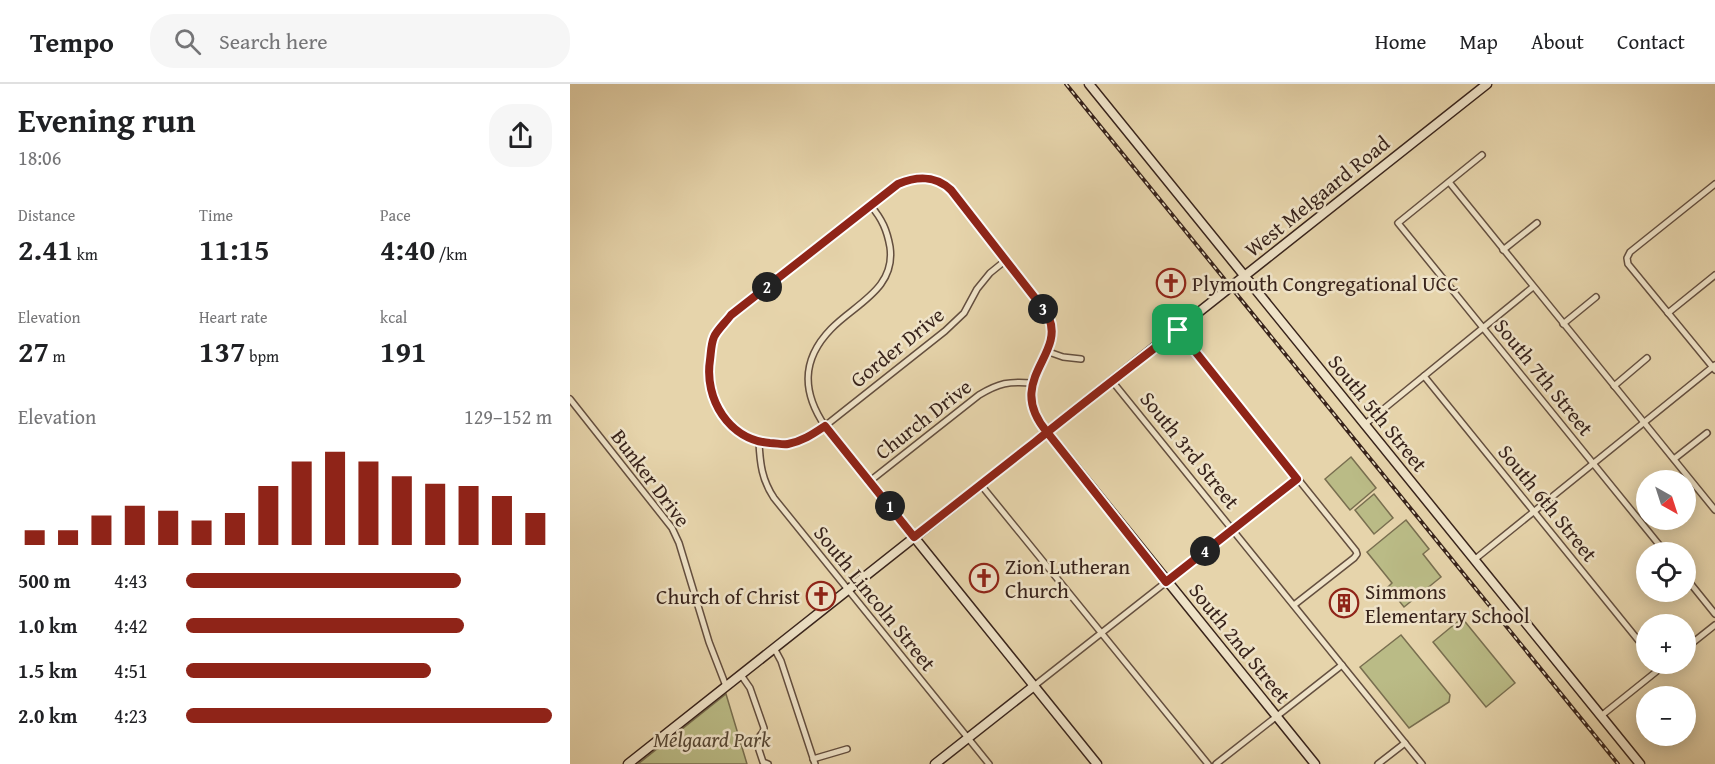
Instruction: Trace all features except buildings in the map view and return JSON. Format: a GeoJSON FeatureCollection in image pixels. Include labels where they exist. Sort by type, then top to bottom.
{"type":"FeatureCollection","features":[{"type":"Feature","properties":{"kind":"main road","name":"South 5th Street"},"geometry":{"type":"LineString","coordinates":[[1089,84],[1640,764]]}},
{"type":"Feature","properties":{"kind":"main road","name":"West Melgaard Road"},"geometry":{"type":"LineString","coordinates":[[628,764],[1487,84]]}},
{"type":"Feature","properties":{"kind":"main road","name":"South 2nd Street"},"geometry":{"type":"LineString","coordinates":[[1047,432],[1315,764]]}},
{"type":"Feature","properties":{"kind":"main road"},"geometry":{"type":"LineString","coordinates":[[914,537],[1097,764]]}},
{"type":"Feature","properties":{"kind":"main road"},"geometry":{"type":"LineString","coordinates":[[935,764],[1035,686]]}},
{"type":"Feature","properties":{"kind":"street"},"geometry":{"type":"LineString","coordinates":[[1482,155],[1449,182],[1715,510]]}},
{"type":"Feature","properties":{"kind":"street"},"geometry":{"type":"LineString","coordinates":[[759,442],[731,427],[720,412],[711,390],[709,371],[714,338],[731,315],[898,184],[913,178],[929,178],[951,190],[1050,319],[1052,335],[1032,383],[1031,395],[1035,416],[1047,432]]}},
{"type":"Feature","properties":{"kind":"street","name":"South 7th Street"},"geometry":{"type":"LineString","coordinates":[[1449,182],[1398,223],[1657,542]]}},
{"type":"Feature","properties":{"kind":"street"},"geometry":{"type":"LineString","coordinates":[[1474,560],[1714,367],[1628,264],[1627,258],[1630,252],[1715,184]]}},
{"type":"Feature","properties":{"kind":"street"},"geometry":{"type":"LineString","coordinates":[[871,206],[884,222],[891,252],[886,276],[880,287],[870,297],[831,330],[810,362],[808,388],[825,426],[914,537]]}},
{"type":"Feature","properties":{"kind":"street"},"geometry":{"type":"LineString","coordinates":[[1503,250],[1537,223]]}},
{"type":"Feature","properties":{"kind":"street","name":"Gorder Drive"},"geometry":{"type":"LineString","coordinates":[[759,442],[786,444],[809,437],[825,426],[945,331],[964,313],[977,289],[990,273],[1006,260]]}},
{"type":"Feature","properties":{"kind":"street"},"geometry":{"type":"LineString","coordinates":[[1668,313],[1715,274]]}},
{"type":"Feature","properties":{"kind":"street"},"geometry":{"type":"LineString","coordinates":[[1364,425],[1533,287]]}},
{"type":"Feature","properties":{"kind":"street"},"geometry":{"type":"LineString","coordinates":[[1563,324],[1596,297]]}},
{"type":"Feature","properties":{"kind":"street"},"geometry":{"type":"LineString","coordinates":[[1178,330],[1357,554],[1294,605]]}},
{"type":"Feature","properties":{"kind":"street"},"geometry":{"type":"LineString","coordinates":[[1046,351],[1063,357],[1081,359]]}},
{"type":"Feature","properties":{"kind":"street"},"geometry":{"type":"LineString","coordinates":[[1614,386],[1647,358]]}},
{"type":"Feature","properties":{"kind":"street","name":"South 6th Street"},"geometry":{"type":"LineString","coordinates":[[1424,376],[1636,637]]}},
{"type":"Feature","properties":{"kind":"street","name":"Church Drive"},"geometry":{"type":"LineString","coordinates":[[870,481],[979,395],[999,384],[1015,381],[1032,383]]}},
{"type":"Feature","properties":{"kind":"street","name":"South 3rd Street"},"geometry":{"type":"LineString","coordinates":[[1112,381],[1422,764]]}},
{"type":"Feature","properties":{"kind":"street","name":"Bunker Drive"},"geometry":{"type":"LineString","coordinates":[[570,399],[672,528],[679,543],[709,642],[726,686]]}},
{"type":"Feature","properties":{"kind":"street"},"geometry":{"type":"LineString","coordinates":[[1674,459],[1707,433]]}},
{"type":"Feature","properties":{"kind":"street","name":"South Lincoln Street"},"geometry":{"type":"LineString","coordinates":[[759,442],[762,474],[766,486],[847,590],[989,764]]}},
{"type":"Feature","properties":{"kind":"street"},"geometry":{"type":"LineString","coordinates":[[1035,686],[1297,479]]}},
{"type":"Feature","properties":{"kind":"street"},"geometry":{"type":"LineString","coordinates":[[981,484],[1208,764]]}},
{"type":"Feature","properties":{"kind":"street"},"geometry":{"type":"LineString","coordinates":[[1696,590],[1715,614]]}},
{"type":"Feature","properties":{"kind":"street"},"geometry":{"type":"LineString","coordinates":[[1696,640],[1715,625]]}},
{"type":"Feature","properties":{"kind":"street"},"geometry":{"type":"LineString","coordinates":[[774,648],[781,661],[814,762],[847,748]]}},
{"type":"Feature","properties":{"kind":"street"},"geometry":{"type":"LineString","coordinates":[[1216,764],[1342,665]]}},
{"type":"Feature","properties":{"kind":"street"},"geometry":{"type":"LineString","coordinates":[[1601,716],[1649,674]]}},
{"type":"Feature","properties":{"kind":"street"},"geometry":{"type":"LineString","coordinates":[[741,675],[750,688],[764,728],[756,741],[756,746],[763,762],[768,764]]}},
{"type":"Feature","properties":{"kind":"street"},"geometry":{"type":"LineString","coordinates":[[1378,764],[1405,743]]}},
{"type":"Feature","properties":{"kind":"green space"},"geometry":{"type":"Polygon","coordinates":[[[1351,457],[1376,488],[1350,510],[1325,479],[1351,457]]]}},
{"type":"Feature","properties":{"kind":"green space"},"geometry":{"type":"Polygon","coordinates":[[[1374,494],[1393,518],[1374,534],[1355,510],[1374,494]]]}},
{"type":"Feature","properties":{"kind":"green space"},"geometry":{"type":"Polygon","coordinates":[[[1406,520],[1429,549],[1423,554],[1441,577],[1404,607],[1388,587],[1392,583],[1367,552],[1406,520]]]}},
{"type":"Feature","properties":{"kind":"green space"},"geometry":{"type":"Polygon","coordinates":[[[1462,618],[1515,683],[1486,707],[1433,642],[1462,618]]]}},
{"type":"Feature","properties":{"kind":"green space"},"geometry":{"type":"Polygon","coordinates":[[[1401,635],[1450,695],[1449,702],[1409,728],[1360,667],[1401,635]]]}},
{"type":"Feature","properties":{"kind":"green space","name":"Melgaard Park"},"geometry":{"type":"Polygon","coordinates":[[[726,694],[747,764],[638,764],[726,694]]]}},
{"type":"Feature","properties":{"kind":"railway"},"geometry":{"type":"LineString","coordinates":[[1066,84],[1618,764]]}},
{"type":"Feature","properties":{"kind":"place","name":"Plymouth Congregational UCC"},"geometry":{"type":"Point","coordinates":[1171,283]}},
{"type":"Feature","properties":{"kind":"place","name":"Zion Lutheran Church"},"geometry":{"type":"Point","coordinates":[984,578]}},
{"type":"Feature","properties":{"kind":"place","name":"Church of Christ"},"geometry":{"type":"Point","coordinates":[821,596]}},
{"type":"Feature","properties":{"kind":"place","name":"Simmons Elementary School"},"geometry":{"type":"Point","coordinates":[1344,603]}},
{"type":"Feature","properties":{"kind":"route"},"geometry":{"type":"LineString","coordinates":[[1178,330],[1047,432],[914,537],[825,426],[809,437],[786,444],[759,442],[731,427],[720,412],[711,390],[709,371],[714,338],[731,315],[898,184],[913,178],[929,178],[941,183],[951,190],[1050,319],[1052,335],[1032,383],[1032,407],[1035,416],[1039,423],[1047,432],[1166,582],[1297,479],[1178,330]]}}]}
